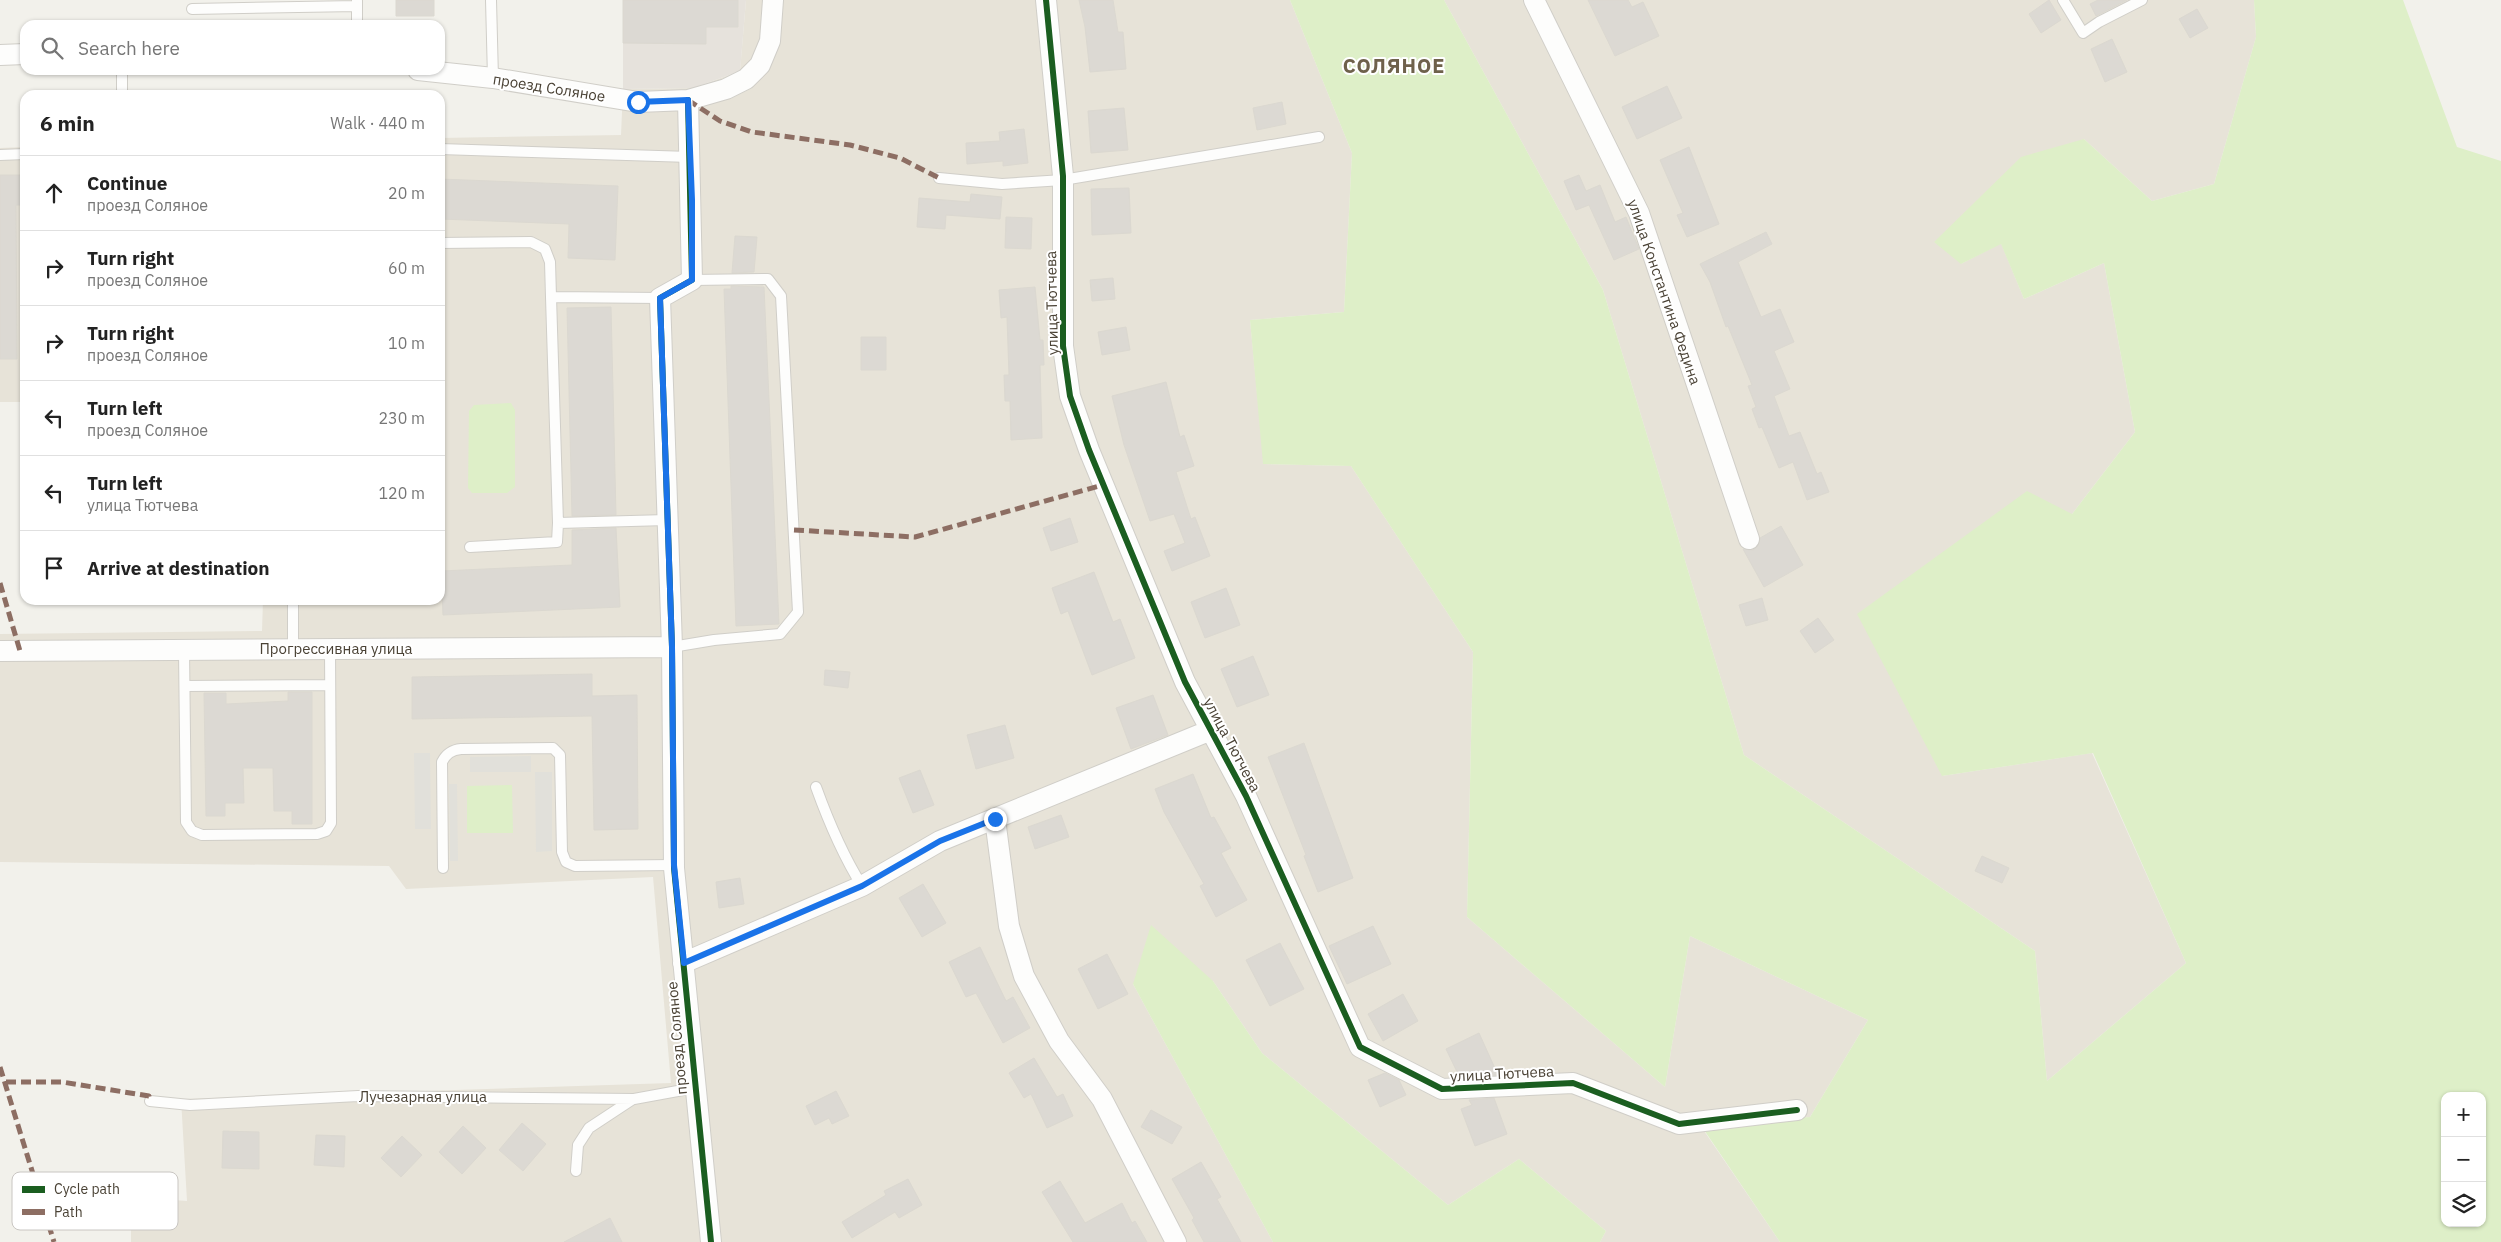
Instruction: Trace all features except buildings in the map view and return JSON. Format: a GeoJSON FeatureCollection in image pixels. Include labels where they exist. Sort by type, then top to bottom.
{"type":"FeatureCollection","features":[{"type":"Feature","properties":{"kind":"street"},"geometry":{"type":"LineString","coordinates":[[660,298],[692,280],[688,100],[726,89],[746,79],[760,65],[770,41],[772,0]]}},
{"type":"Feature","properties":{"kind":"street","name":"улица Тютчева"},"geometry":{"type":"LineString","coordinates":[[1046,0],[1063,180],[1063,346],[1070,396],[1089,450],[1185,682],[1246,796],[1360,1047],[1442,1090],[1573,1083],[1679,1124],[1797,1110]]}},
{"type":"Feature","properties":{"kind":"street","name":"улица Константина Федина"},"geometry":{"type":"LineString","coordinates":[[1534,0],[1639,212],[1749,539]]}},
{"type":"Feature","properties":{"kind":"street"},"geometry":{"type":"LineString","coordinates":[[0,55],[20,54]]}},
{"type":"Feature","properties":{"kind":"street","name":"проезд Соляное"},"geometry":{"type":"LineString","coordinates":[[445,73],[493,78],[638,102],[688,100]]}},
{"type":"Feature","properties":{"kind":"street","name":"проезд Соляное"},"geometry":{"type":"LineString","coordinates":[[660,298],[672,647],[674,865],[694,1088],[711,1242]]}},
{"type":"Feature","properties":{"kind":"street","name":"Прогрессивная улица"},"geometry":{"type":"LineString","coordinates":[[0,651],[672,647]]}},
{"type":"Feature","properties":{"kind":"street","name":"улица Тютчева"},"geometry":{"type":"LineString","coordinates":[[684,963],[862,886],[940,841],[1210,730]]}},
{"type":"Feature","properties":{"kind":"street"},"geometry":{"type":"LineString","coordinates":[[995,819],[1009,926],[1024,976],[1059,1041],[1102,1099],[1176,1242]]}},
{"type":"Feature","properties":{"kind":"lane"},"geometry":{"type":"LineString","coordinates":[[492,0],[493,78]]}},
{"type":"Feature","properties":{"kind":"lane"},"geometry":{"type":"LineString","coordinates":[[2063,0],[2083,33],[2099,22],[2142,0]]}},
{"type":"Feature","properties":{"kind":"lane"},"geometry":{"type":"LineString","coordinates":[[192,9],[357,3],[357,20]]}},
{"type":"Feature","properties":{"kind":"lane"},"geometry":{"type":"LineString","coordinates":[[122,75],[122,90]]}},
{"type":"Feature","properties":{"kind":"lane"},"geometry":{"type":"LineString","coordinates":[[939,178],[1002,184],[1063,180],[1319,137]]}},
{"type":"Feature","properties":{"kind":"lane"},"geometry":{"type":"LineString","coordinates":[[445,149],[690,157]]}},
{"type":"Feature","properties":{"kind":"lane"},"geometry":{"type":"LineString","coordinates":[[0,155],[20,154]]}},
{"type":"Feature","properties":{"kind":"lane"},"geometry":{"type":"LineString","coordinates":[[445,243],[530,242],[544,249],[550,262],[557,542],[470,547]]}},
{"type":"Feature","properties":{"kind":"lane"},"geometry":{"type":"LineString","coordinates":[[672,647],[714,640],[780,634],[798,612],[781,296],[768,279],[692,280]]}},
{"type":"Feature","properties":{"kind":"lane"},"geometry":{"type":"LineString","coordinates":[[552,297],[660,298]]}},
{"type":"Feature","properties":{"kind":"lane"},"geometry":{"type":"LineString","coordinates":[[558,523],[668,520]]}},
{"type":"Feature","properties":{"kind":"lane"},"geometry":{"type":"LineString","coordinates":[[293,605],[293,649]]}},
{"type":"Feature","properties":{"kind":"lane"},"geometry":{"type":"LineString","coordinates":[[184,650],[186,822],[192,831],[202,835],[317,834],[326,831],[331,823],[330,649]]}},
{"type":"Feature","properties":{"kind":"lane"},"geometry":{"type":"LineString","coordinates":[[185,686],[330,685]]}},
{"type":"Feature","properties":{"kind":"lane"},"geometry":{"type":"LineString","coordinates":[[443,868],[442,762],[444,757],[453,750],[461,749],[534,747],[552,748],[560,755],[562,852],[566,862],[575,866],[674,865]]}},
{"type":"Feature","properties":{"kind":"lane"},"geometry":{"type":"LineString","coordinates":[[816,788],[831,830],[844,858],[862,886]]}},
{"type":"Feature","properties":{"kind":"lane","name":"Лучезарная улица"},"geometry":{"type":"LineString","coordinates":[[150,1101],[190,1106],[358,1096],[634,1099],[694,1088]]}},
{"type":"Feature","properties":{"kind":"lane"},"geometry":{"type":"LineString","coordinates":[[576,1171],[578,1145],[589,1128],[634,1099]]}},
{"type":"Feature","properties":{"kind":"shaded area"},"geometry":{"type":"Polygon","coordinates":[[[623,0],[746,0],[740,71],[693,88],[623,89],[623,0]]]}},
{"type":"Feature","properties":{"kind":"shaded area"},"geometry":{"type":"Polygon","coordinates":[[[746,0],[1290,0],[1352,153],[1344,312],[1250,320],[1264,464],[1351,466],[1473,652],[1467,917],[1665,1087],[1690,936],[1868,1020],[1810,1117],[1700,1125],[1780,1242],[1600,1242],[1606,1231],[1519,1159],[1448,1205],[1262,1053],[1213,981],[1133,984],[1273,1242],[131,1242],[131,1230],[178,1230],[178,1200],[187,1201],[181,1099],[671,1083],[653,877],[406,889],[389,866],[0,862],[0,634],[262,631],[263,605],[445,605],[445,138],[621,135],[623,89],[693,88],[740,71],[746,0]]]}},
{"type":"Feature","properties":{"kind":"shaded area"},"geometry":{"type":"Polygon","coordinates":[[[1444,0],[2254,0],[2256,37],[2214,184],[2152,201],[2084,139],[1961,264],[2001,243],[2024,299],[2104,263],[2135,432],[2072,514],[1942,776],[2092,753],[2186,963],[2047,1081],[2035,951],[1744,755],[1603,290],[1444,0]]]}},
{"type":"Feature","properties":{"kind":"shaded area"},"geometry":{"type":"Polygon","coordinates":[[[20,147],[20,402],[0,402],[0,148],[20,147]]]}},
{"type":"Feature","properties":{"kind":"shaded area"},"geometry":{"type":"Polygon","coordinates":[[[414,753],[430,753],[431,829],[415,829],[414,753]]]}},
{"type":"Feature","properties":{"kind":"shaded area"},"geometry":{"type":"Polygon","coordinates":[[[531,756],[531,772],[470,772],[470,757],[531,756]]]}},
{"type":"Feature","properties":{"kind":"shaded area"},"geometry":{"type":"Polygon","coordinates":[[[535,772],[552,772],[552,851],[536,852],[535,772]]]}},
{"type":"Feature","properties":{"kind":"shaded area"},"geometry":{"type":"Polygon","coordinates":[[[449,784],[457,784],[458,861],[450,861],[449,784]]]}},
{"type":"Feature","properties":{"kind":"green space"},"geometry":{"type":"Polygon","coordinates":[[[1290,0],[1444,0],[1603,290],[1744,755],[2035,951],[2047,1081],[2186,963],[2093,753],[1942,776],[1857,614],[2027,491],[2072,514],[2135,432],[2104,263],[2024,299],[2001,244],[1961,264],[1934,242],[2021,157],[2084,139],[2152,201],[2214,184],[2256,37],[2254,0],[2403,0],[2457,147],[2501,161],[2501,1242],[1780,1242],[1700,1124],[1810,1117],[1868,1020],[1690,936],[1665,1087],[1467,917],[1473,652],[1351,466],[1263,464],[1250,320],[1344,312],[1352,153],[1290,0]]]}},
{"type":"Feature","properties":{"kind":"green space"},"geometry":{"type":"Polygon","coordinates":[[[511,403],[515,410],[515,487],[507,493],[472,493],[468,488],[469,411],[474,405],[511,403]]]}},
{"type":"Feature","properties":{"kind":"green space"},"geometry":{"type":"Polygon","coordinates":[[[512,785],[513,833],[467,833],[467,786],[512,785]]]}},
{"type":"Feature","properties":{"kind":"green space"},"geometry":{"type":"Polygon","coordinates":[[[1151,925],[1213,981],[1262,1053],[1448,1205],[1519,1159],[1606,1231],[1600,1242],[1273,1242],[1133,984],[1151,925]]]}},
{"type":"Feature","properties":{"kind":"marked path"},"geometry":{"type":"LineString","coordinates":[[688,100],[720,121],[752,132],[850,145],[900,158],[939,178]]}},
{"type":"Feature","properties":{"kind":"marked path"},"geometry":{"type":"LineString","coordinates":[[794,530],[915,537],[1103,485]]}},
{"type":"Feature","properties":{"kind":"marked path"},"geometry":{"type":"LineString","coordinates":[[0,583],[20,651]]}},
{"type":"Feature","properties":{"kind":"marked path"},"geometry":{"type":"LineString","coordinates":[[0,1067],[32,1172]]}},
{"type":"Feature","properties":{"kind":"marked path"},"geometry":{"type":"LineString","coordinates":[[6,1082],[62,1082],[149,1096],[150,1101]]}},
{"type":"Feature","properties":{"kind":"marked path"},"geometry":{"type":"LineString","coordinates":[[50,1230],[54,1242]]}},
{"type":"Feature","properties":{"kind":"cycle path"},"geometry":{"type":"LineString","coordinates":[[1046,0],[1063,176],[1063,346],[1070,396],[1089,450],[1185,682],[1246,796],[1360,1047],[1442,1089],[1573,1083],[1679,1124],[1797,1110]]}},
{"type":"Feature","properties":{"kind":"cycle path"},"geometry":{"type":"LineString","coordinates":[[688,100],[692,280],[660,298],[672,647],[674,868],[711,1242]]}},
{"type":"Feature","properties":{"kind":"district","name":"СОЛЯНОЕ"},"geometry":{"type":"Point","coordinates":[1394,66]}},
{"type":"Feature","properties":{"kind":"route"},"geometry":{"type":"LineString","coordinates":[[638,102],[688,100],[692,200],[692,280],[660,298],[672,647],[674,865],[684,963],[862,886],[940,841],[995,819]]}}]}
